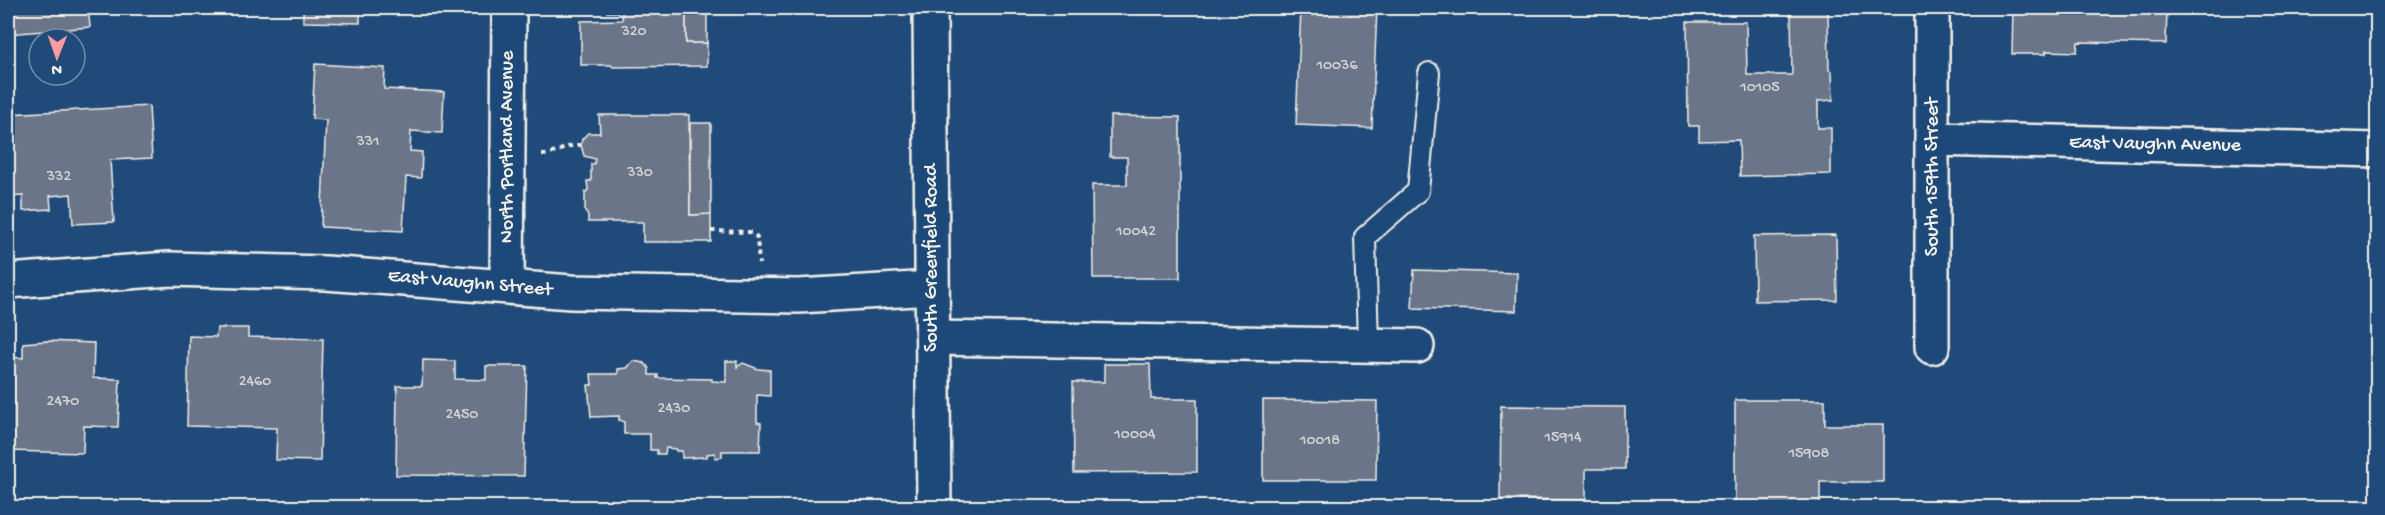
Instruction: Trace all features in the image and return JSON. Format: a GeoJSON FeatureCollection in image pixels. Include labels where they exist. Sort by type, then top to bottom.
{"type":"FeatureCollection","features":[{"type":"Feature","properties":{"kind":"street","name":"North Portland Avenue"},"geometry":{"type":"LineString","coordinates":[[507,286],[509,8]]}},
{"type":"Feature","properties":{"kind":"street","name":"South Greenfield Road"},"geometry":{"type":"LineString","coordinates":[[930,8],[934,507]]}},
{"type":"Feature","properties":{"kind":"street","name":"South 159th Street"},"geometry":{"type":"LineString","coordinates":[[1932,8],[1932,347]]}},
{"type":"Feature","properties":{"kind":"street","name":"East Vaughn Avenue"},"geometry":{"type":"LineString","coordinates":[[1933,139],[2378,150]]}},
{"type":"Feature","properties":{"kind":"street","name":"East Vaughn Street"},"geometry":{"type":"LineString","coordinates":[[8,281],[169,268],[326,273],[571,292],[799,296],[932,288]]}},
{"type":"Feature","properties":{"kind":"street"},"geometry":{"type":"LineString","coordinates":[[933,338],[1417,346]]}},
{"type":"Feature","properties":{"kind":"lane"},"geometry":{"type":"LineString","coordinates":[[1368,345],[1365,237],[1418,191],[1429,73]]}},
{"type":"Feature","properties":{"kind":"path"},"geometry":{"type":"LineString","coordinates":[[508,154],[551,155],[573,144],[581,145]]}},
{"type":"Feature","properties":{"kind":"path"},"geometry":{"type":"LineString","coordinates":[[711,231],[750,232],[757,237],[759,247],[758,295]]}},
{"type":"Feature","properties":{"kind":"building"},"geometry":{"type":"Polygon","coordinates":[[[8,8],[88,8],[90,27],[27,27],[27,32],[8,34],[8,8]]]}},
{"type":"Feature","properties":{"kind":"building"},"geometry":{"type":"Polygon","coordinates":[[[303,8],[360,8],[360,23],[303,22],[303,8]]]}},
{"type":"Feature","properties":{"kind":"building"},"geometry":{"type":"Polygon","coordinates":[[[360,8],[424,8],[424,10],[360,8]]]}},
{"type":"Feature","properties":{"kind":"building"},"geometry":{"type":"Polygon","coordinates":[[[607,8],[686,8],[686,43],[707,43],[707,66],[581,65],[581,21],[622,20],[622,12],[607,12],[607,8]]]}},
{"type":"Feature","properties":{"kind":"building"},"geometry":{"type":"Polygon","coordinates":[[[686,8],[707,8],[707,43],[686,43],[686,8]]]}},
{"type":"Feature","properties":{"kind":"building"},"geometry":{"type":"Polygon","coordinates":[[[1301,8],[1377,8],[1372,128],[1296,125],[1301,8]]]}},
{"type":"Feature","properties":{"kind":"building"},"geometry":{"type":"Polygon","coordinates":[[[2013,8],[2167,8],[2166,44],[2078,42],[2077,52],[2046,51],[2046,54],[2012,54],[2013,8]]]}},
{"type":"Feature","properties":{"kind":"building"},"geometry":{"type":"Polygon","coordinates":[[[1791,9],[1828,9],[1829,70],[1832,71],[1833,100],[1818,101],[1818,128],[1831,128],[1831,174],[1740,176],[1739,140],[1699,141],[1699,126],[1688,126],[1687,22],[1746,22],[1747,75],[1792,75],[1791,9]]]}},
{"type":"Feature","properties":{"kind":"building"},"geometry":{"type":"Polygon","coordinates":[[[315,64],[385,68],[384,89],[444,92],[442,133],[411,131],[410,151],[422,152],[421,178],[406,177],[403,231],[321,227],[326,120],[312,119],[315,64]]]}},
{"type":"Feature","properties":{"kind":"building"},"geometry":{"type":"Polygon","coordinates":[[[149,106],[152,158],[110,160],[114,222],[73,224],[71,194],[50,196],[51,209],[23,211],[23,196],[8,197],[8,114],[149,106]]]}},
{"type":"Feature","properties":{"kind":"building"},"geometry":{"type":"Polygon","coordinates":[[[599,115],[689,115],[690,215],[711,214],[711,242],[643,242],[643,222],[588,222],[588,215],[585,212],[585,193],[588,190],[587,181],[591,181],[591,164],[594,164],[595,159],[584,156],[581,145],[582,139],[588,133],[600,133],[599,115]]]}},
{"type":"Feature","properties":{"kind":"building"},"geometry":{"type":"Polygon","coordinates":[[[1110,116],[1180,117],[1180,278],[1093,278],[1092,185],[1127,185],[1127,157],[1110,157],[1110,116]]]}},
{"type":"Feature","properties":{"kind":"building"},"geometry":{"type":"Polygon","coordinates":[[[690,123],[711,123],[711,214],[690,215],[690,123]]]}},
{"type":"Feature","properties":{"kind":"building"},"geometry":{"type":"Polygon","coordinates":[[[1836,235],[1837,300],[1755,301],[1754,236],[1836,235]]]}},
{"type":"Feature","properties":{"kind":"building"},"geometry":{"type":"Polygon","coordinates":[[[1414,270],[1517,273],[1516,311],[1412,308],[1414,270]]]}},
{"type":"Feature","properties":{"kind":"building"},"geometry":{"type":"Polygon","coordinates":[[[217,328],[248,328],[248,337],[323,339],[320,461],[276,460],[277,428],[187,426],[189,336],[216,337],[217,328]]]}},
{"type":"Feature","properties":{"kind":"building"},"geometry":{"type":"Polygon","coordinates":[[[46,341],[94,343],[93,378],[120,379],[118,427],[84,426],[83,453],[8,451],[8,357],[23,358],[23,343],[46,341]]]}},
{"type":"Feature","properties":{"kind":"building"},"geometry":{"type":"Polygon","coordinates":[[[423,360],[455,361],[455,379],[486,380],[486,366],[527,366],[524,476],[396,475],[397,386],[422,386],[423,360]]]}},
{"type":"Feature","properties":{"kind":"building"},"geometry":{"type":"Polygon","coordinates":[[[633,361],[644,363],[649,368],[649,375],[658,375],[657,378],[712,379],[712,381],[726,382],[726,361],[737,361],[737,367],[743,363],[758,369],[770,370],[770,396],[757,395],[757,422],[761,423],[760,451],[722,451],[722,457],[715,458],[715,453],[707,454],[707,457],[682,458],[682,451],[666,448],[665,454],[657,454],[657,450],[650,450],[650,434],[624,434],[624,422],[619,420],[619,416],[591,417],[588,385],[592,385],[591,374],[618,374],[618,369],[627,368],[633,361]]]}},
{"type":"Feature","properties":{"kind":"building"},"geometry":{"type":"Polygon","coordinates":[[[1104,364],[1150,364],[1151,399],[1197,399],[1197,472],[1074,473],[1073,382],[1104,382],[1104,364]]]}},
{"type":"Feature","properties":{"kind":"building"},"geometry":{"type":"Polygon","coordinates":[[[1263,400],[1377,401],[1376,480],[1263,480],[1263,400]]]}},
{"type":"Feature","properties":{"kind":"building"},"geometry":{"type":"Polygon","coordinates":[[[1735,400],[1825,400],[1825,425],[1883,425],[1883,482],[1820,482],[1820,505],[1735,505],[1735,400]]]}},
{"type":"Feature","properties":{"kind":"building"},"geometry":{"type":"Polygon","coordinates":[[[1501,406],[1625,407],[1625,469],[1586,469],[1586,500],[1500,499],[1501,406]]]}}]}
